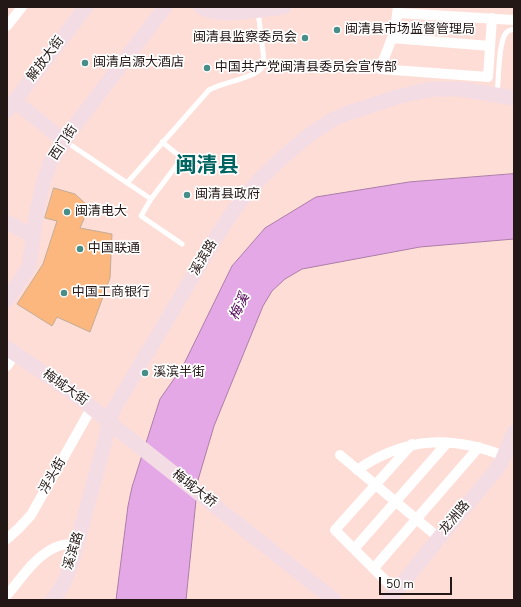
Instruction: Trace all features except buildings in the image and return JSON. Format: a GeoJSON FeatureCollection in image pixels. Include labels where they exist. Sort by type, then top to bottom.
{"type":"FeatureCollection","features":[{"type":"Feature","properties":{"kind":"street"},"geometry":{"type":"LineString","coordinates":[[7,26],[22,7]]}},
{"type":"Feature","properties":{"kind":"street","name":"解放大街"},"geometry":{"type":"LineString","coordinates":[[10,103],[73,7]]}},
{"type":"Feature","properties":{"kind":"street","name":"解放大街"},"geometry":{"type":"LineString","coordinates":[[10,103],[86,7]]}},
{"type":"Feature","properties":{"kind":"street","name":"西门街"},"geometry":{"type":"LineString","coordinates":[[7,300],[29,266],[36,216],[46,173],[50,163],[64,141],[165,7]]}},
{"type":"Feature","properties":{"kind":"street"},"geometry":{"type":"LineString","coordinates":[[201,7],[206,10],[221,13],[284,7]]}},
{"type":"Feature","properties":{"kind":"street"},"geometry":{"type":"LineString","coordinates":[[492,18],[488,77],[380,69],[392,38],[398,10],[492,18],[514,20]]}},
{"type":"Feature","properties":{"kind":"street"},"geometry":{"type":"LineString","coordinates":[[392,38],[490,46]]}},
{"type":"Feature","properties":{"kind":"street","name":"溪滨路"},"geometry":{"type":"LineString","coordinates":[[53,600],[65,581],[73,558],[104,445],[114,426],[115,407],[218,234],[236,207],[259,180],[287,153],[309,136],[332,120],[361,108],[422,91],[446,89],[497,94],[514,98]]}},
{"type":"Feature","properties":{"kind":"street"},"geometry":{"type":"LineString","coordinates":[[10,103],[64,141]]}},
{"type":"Feature","properties":{"kind":"street"},"geometry":{"type":"LineString","coordinates":[[7,222],[33,236]]}},
{"type":"Feature","properties":{"kind":"street"},"geometry":{"type":"LineString","coordinates":[[7,366],[11,351]]}},
{"type":"Feature","properties":{"kind":"street","name":"梅城大街"},"geometry":{"type":"LineString","coordinates":[[11,351],[92,407],[114,426]]}},
{"type":"Feature","properties":{"kind":"street","name":"浮头街"},"geometry":{"type":"LineString","coordinates":[[7,539],[31,515],[92,407]]}},
{"type":"Feature","properties":{"kind":"street","name":"梅城大桥"},"geometry":{"type":"LineString","coordinates":[[114,426],[334,600]]}},
{"type":"Feature","properties":{"kind":"street","name":"龙洲路"},"geometry":{"type":"LineString","coordinates":[[393,595],[496,470],[504,456],[514,432]]}},
{"type":"Feature","properties":{"kind":"street"},"geometry":{"type":"LineString","coordinates":[[357,470],[380,455],[412,444],[426,442],[479,447],[504,456]]}},
{"type":"Feature","properties":{"kind":"street"},"geometry":{"type":"LineString","coordinates":[[354,548],[448,443]]}},
{"type":"Feature","properties":{"kind":"street"},"geometry":{"type":"LineString","coordinates":[[393,595],[374,568],[335,530],[412,444]]}},
{"type":"Feature","properties":{"kind":"street"},"geometry":{"type":"LineString","coordinates":[[374,568],[479,447]]}},
{"type":"Feature","properties":{"kind":"street"},"geometry":{"type":"LineString","coordinates":[[340,455],[439,538]]}},
{"type":"Feature","properties":{"kind":"street"},"geometry":{"type":"LineString","coordinates":[[7,595],[39,559],[48,552],[55,547],[77,543]]}},
{"type":"Feature","properties":{"kind":"street"},"geometry":{"type":"LineString","coordinates":[[64,600],[73,558]]}},
{"type":"Feature","properties":{"kind":"lane"},"geometry":{"type":"LineString","coordinates":[[127,183],[209,90],[215,86],[252,75],[261,69],[264,60],[258,10]]}},
{"type":"Feature","properties":{"kind":"lane"},"geometry":{"type":"LineString","coordinates":[[497,94],[502,42],[508,30],[514,29]]}},
{"type":"Feature","properties":{"kind":"lane"},"geometry":{"type":"LineString","coordinates":[[64,141],[151,199]]}},
{"type":"Feature","properties":{"kind":"lane"},"geometry":{"type":"LineString","coordinates":[[162,142],[182,158],[151,199],[141,216],[182,244]]}},
{"type":"Feature","properties":{"kind":"water","name":"梅溪"},"geometry":{"type":"Polygon","coordinates":[[[514,174],[514,239],[420,247],[302,269],[285,279],[272,291],[263,306],[214,426],[198,480],[186,600],[116,600],[128,506],[132,487],[160,399],[183,366],[232,266],[265,228],[316,197],[409,182],[514,174]]]}},
{"type":"Feature","properties":{"kind":"place","name":"闽清县市场监督管理局"},"geometry":{"type":"Point","coordinates":[337,30]}},
{"type":"Feature","properties":{"kind":"place","name":"闽清县监察委员会"},"geometry":{"type":"Point","coordinates":[305,38]}},
{"type":"Feature","properties":{"kind":"place","name":"闽清启源大酒店"},"geometry":{"type":"Point","coordinates":[85,63]}},
{"type":"Feature","properties":{"kind":"place","name":"中国共产党闽清县委员会宣传部"},"geometry":{"type":"Point","coordinates":[207,68]}},
{"type":"Feature","properties":{"kind":"place","name":"闽清县政府"},"geometry":{"type":"Point","coordinates":[187,195]}},
{"type":"Feature","properties":{"kind":"place","name":"闽清电大"},"geometry":{"type":"Point","coordinates":[67,212]}},
{"type":"Feature","properties":{"kind":"place","name":"中国联通"},"geometry":{"type":"Point","coordinates":[80,249]}},
{"type":"Feature","properties":{"kind":"place","name":"中国工商银行"},"geometry":{"type":"Point","coordinates":[64,293]}},
{"type":"Feature","properties":{"kind":"place","name":"溪滨半街"},"geometry":{"type":"Point","coordinates":[145,373]}},
{"type":"Feature","properties":{"kind":"district","name":"闽清县"},"geometry":{"type":"Point","coordinates":[207,167]}}]}
